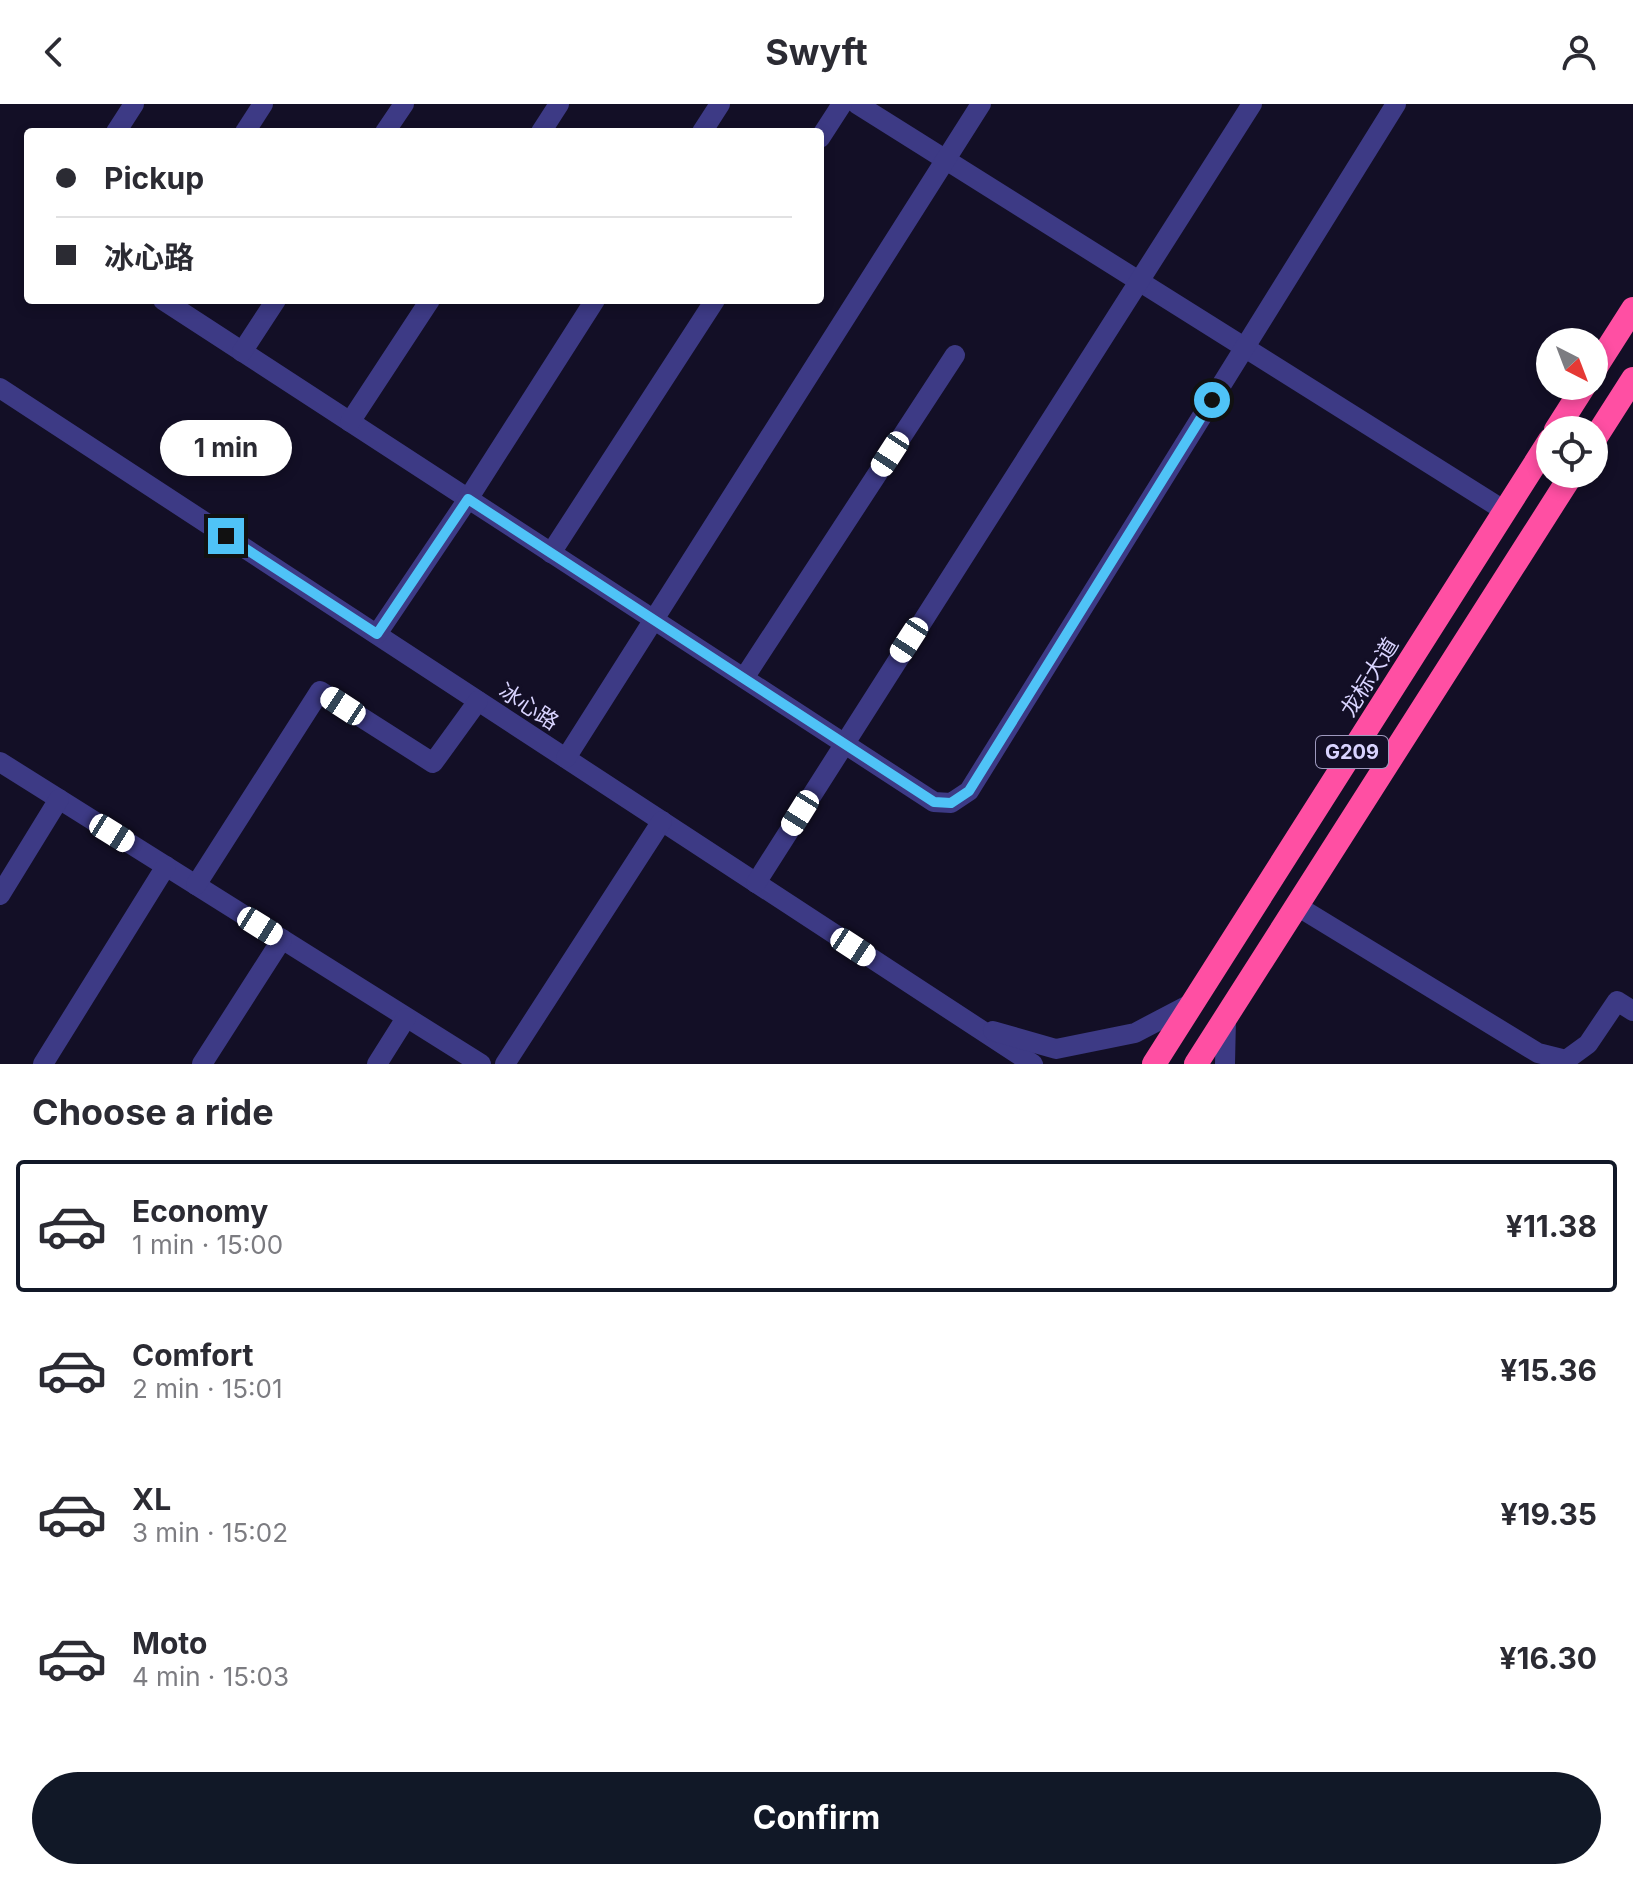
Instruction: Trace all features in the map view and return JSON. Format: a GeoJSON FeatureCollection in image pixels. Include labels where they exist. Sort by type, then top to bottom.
{"type":"FeatureCollection","features":[{"type":"Feature","properties":{"kind":"highway"},"geometry":{"type":"LineString","coordinates":[[1608,348],[1633,309]]}},
{"type":"Feature","properties":{"kind":"highway"},"geometry":{"type":"LineString","coordinates":[[1608,418],[1633,379]]}},
{"type":"Feature","properties":{"kind":"highway","name":"龙标大道"},"geometry":{"type":"LineString","coordinates":[[1154,1064],[1536,462]]}},
{"type":"Feature","properties":{"kind":"highway","name":"G209"},"geometry":{"type":"LineString","coordinates":[[1196,1064],[1563,488]]}},
{"type":"Feature","properties":{"kind":"street"},"geometry":{"type":"LineString","coordinates":[[119,128],[134,104]]}},
{"type":"Feature","properties":{"kind":"street"},"geometry":{"type":"LineString","coordinates":[[248,128],[263,104]]}},
{"type":"Feature","properties":{"kind":"street"},"geometry":{"type":"LineString","coordinates":[[388,128],[404,104]]}},
{"type":"Feature","properties":{"kind":"street"},"geometry":{"type":"LineString","coordinates":[[544,128],[559,104]]}},
{"type":"Feature","properties":{"kind":"street"},"geometry":{"type":"LineString","coordinates":[[705,128],[720,104]]}},
{"type":"Feature","properties":{"kind":"street"},"geometry":{"type":"LineString","coordinates":[[824,132],[842,104]]}},
{"type":"Feature","properties":{"kind":"street"},"geometry":{"type":"LineString","coordinates":[[857,104],[1505,511]]}},
{"type":"Feature","properties":{"kind":"street"},"geometry":{"type":"LineString","coordinates":[[566,758],[981,104]]}},
{"type":"Feature","properties":{"kind":"street"},"geometry":{"type":"LineString","coordinates":[[756,883],[1252,104]]}},
{"type":"Feature","properties":{"kind":"street"},"geometry":{"type":"LineString","coordinates":[[169,304],[934,802],[951,803],[969,791],[1396,104]]}},
{"type":"Feature","properties":{"kind":"street"},"geometry":{"type":"LineString","coordinates":[[242,352],[273,304]]}},
{"type":"Feature","properties":{"kind":"street"},"geometry":{"type":"LineString","coordinates":[[350,422],[427,304]]}},
{"type":"Feature","properties":{"kind":"street"},"geometry":{"type":"LineString","coordinates":[[377,634],[592,304]]}},
{"type":"Feature","properties":{"kind":"street"},"geometry":{"type":"LineString","coordinates":[[551,553],[712,304]]}},
{"type":"Feature","properties":{"kind":"street"},"geometry":{"type":"LineString","coordinates":[[744,678],[955,355]]}},
{"type":"Feature","properties":{"kind":"street","name":"冰心路"},"geometry":{"type":"LineString","coordinates":[[0,388],[1033,1064]]}},
{"type":"Feature","properties":{"kind":"street"},"geometry":{"type":"LineString","coordinates":[[196,885],[320,691],[433,763],[478,701]]}},
{"type":"Feature","properties":{"kind":"street"},"geometry":{"type":"LineString","coordinates":[[0,762],[481,1064]]}},
{"type":"Feature","properties":{"kind":"street"},"geometry":{"type":"LineString","coordinates":[[0,895],[59,799]]}},
{"type":"Feature","properties":{"kind":"street"},"geometry":{"type":"LineString","coordinates":[[505,1064],[662,821]]}},
{"type":"Feature","properties":{"kind":"street"},"geometry":{"type":"LineString","coordinates":[[43,1064],[166,866]]}},
{"type":"Feature","properties":{"kind":"street"},"geometry":{"type":"LineString","coordinates":[[1297,906],[1538,1053],[1566,1060],[1588,1044],[1617,1001],[1633,1011]]}},
{"type":"Feature","properties":{"kind":"street"},"geometry":{"type":"LineString","coordinates":[[202,1064],[282,939]]}},
{"type":"Feature","properties":{"kind":"street"},"geometry":{"type":"LineString","coordinates":[[975,1026],[1056,1049],[1135,1033],[1194,1002]]}},
{"type":"Feature","properties":{"kind":"street"},"geometry":{"type":"LineString","coordinates":[[377,1064],[406,1018]]}},
{"type":"Feature","properties":{"kind":"street"},"geometry":{"type":"LineString","coordinates":[[1225,1064],[1226,1018]]}},
{"type":"Feature","properties":{"kind":"street"},"geometry":{"type":"LineString","coordinates":[[975,1026],[1008,1064]]}},
{"type":"Feature","properties":{"kind":"route"},"geometry":{"type":"LineString","coordinates":[[226,536],[377,634],[468,499],[934,802],[951,803],[969,791],[1212,400]]}}]}
